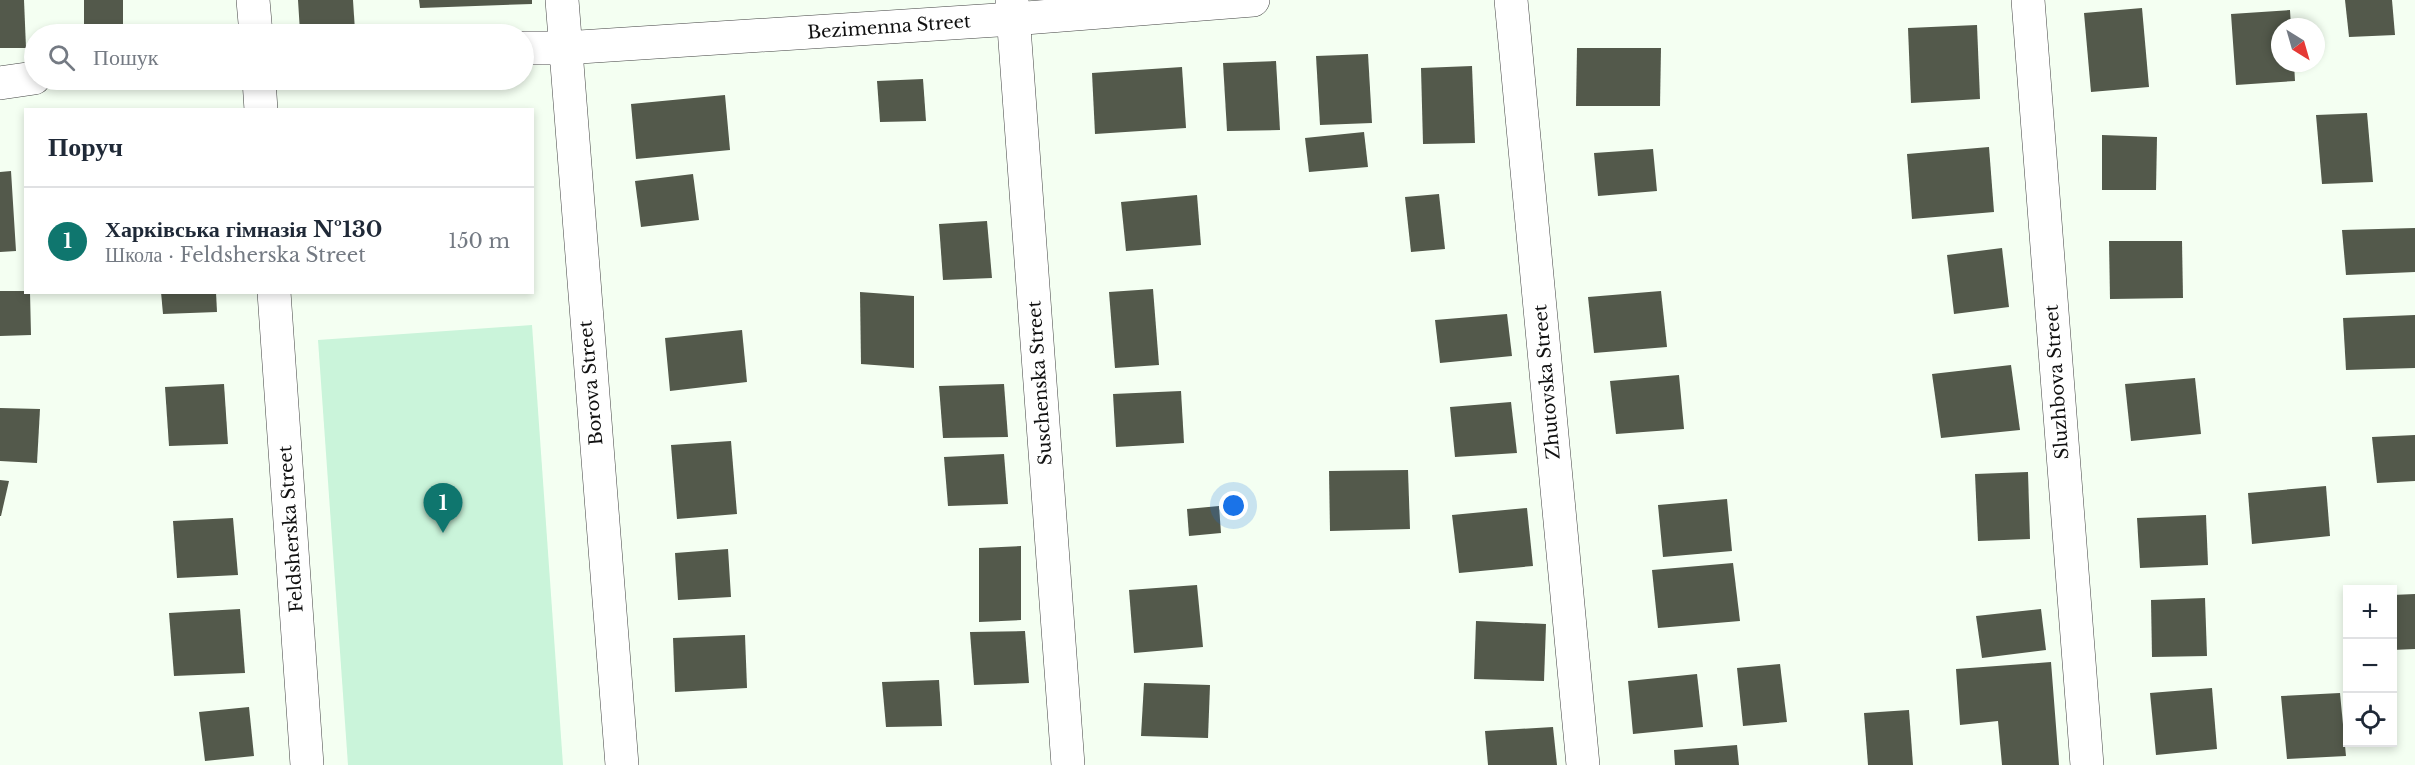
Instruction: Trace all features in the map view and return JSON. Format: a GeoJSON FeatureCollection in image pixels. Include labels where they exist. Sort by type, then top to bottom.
{"type":"FeatureCollection","features":[{"type":"Feature","properties":{"kind":"street"},"geometry":{"type":"LineString","coordinates":[[253,0],[255,24]]}},
{"type":"Feature","properties":{"kind":"street","name":"Borova Street"},"geometry":{"type":"LineString","coordinates":[[561,0],[622,765]]}},
{"type":"Feature","properties":{"kind":"street","name":"Bezimenna Street"},"geometry":{"type":"LineString","coordinates":[[534,48],[564,48],[1012,9],[1253,0]]}},
{"type":"Feature","properties":{"kind":"street","name":"Zhutovska Street"},"geometry":{"type":"LineString","coordinates":[[1510,0],[1583,765]]}},
{"type":"Feature","properties":{"kind":"street","name":"Sluzhbova Street"},"geometry":{"type":"LineString","coordinates":[[2028,0],[2087,765]]}},
{"type":"Feature","properties":{"kind":"street","name":"Suschenska Street"},"geometry":{"type":"LineString","coordinates":[[1012,9],[1068,765]]}},
{"type":"Feature","properties":{"kind":"street"},"geometry":{"type":"LineString","coordinates":[[0,83],[24,79]]}},
{"type":"Feature","properties":{"kind":"street"},"geometry":{"type":"LineString","coordinates":[[260,90],[261,108]]}},
{"type":"Feature","properties":{"kind":"street","name":"Feldsherska Street"},"geometry":{"type":"LineString","coordinates":[[274,294],[307,765]]}},
{"type":"Feature","properties":{"kind":"green space"},"geometry":{"type":"Polygon","coordinates":[[[532,325],[563,765],[348,765],[318,340],[532,325]]]}},
{"type":"Feature","properties":{"kind":"building"},"geometry":{"type":"Polygon","coordinates":[[[0,0],[24,0],[24,48],[0,48],[0,0]]]}},
{"type":"Feature","properties":{"kind":"building"},"geometry":{"type":"Polygon","coordinates":[[[84,0],[123,0],[123,24],[84,24],[84,0]]]}},
{"type":"Feature","properties":{"kind":"building"},"geometry":{"type":"Polygon","coordinates":[[[298,0],[353,0],[355,24],[300,24],[298,0]]]}},
{"type":"Feature","properties":{"kind":"building"},"geometry":{"type":"Polygon","coordinates":[[[419,0],[532,0],[532,4],[420,8],[419,0]]]}},
{"type":"Feature","properties":{"kind":"building"},"geometry":{"type":"Polygon","coordinates":[[[2345,0],[2392,0],[2395,35],[2349,37],[2345,0]]]}},
{"type":"Feature","properties":{"kind":"building"},"geometry":{"type":"Polygon","coordinates":[[[2142,8],[2149,87],[2091,92],[2084,13],[2142,8]]]}},
{"type":"Feature","properties":{"kind":"building"},"geometry":{"type":"Polygon","coordinates":[[[2290,10],[2290,18],[2271,18],[2271,72],[2294,72],[2295,81],[2236,85],[2231,14],[2290,10]]]}},
{"type":"Feature","properties":{"kind":"building"},"geometry":{"type":"Polygon","coordinates":[[[1977,25],[1980,99],[1911,103],[1908,28],[1977,25]]]}},
{"type":"Feature","properties":{"kind":"building"},"geometry":{"type":"Polygon","coordinates":[[[1577,48],[1661,48],[1660,106],[1576,106],[1577,48]]]}},
{"type":"Feature","properties":{"kind":"building"},"geometry":{"type":"Polygon","coordinates":[[[1368,54],[1372,123],[1320,125],[1316,56],[1368,54]]]}},
{"type":"Feature","properties":{"kind":"building"},"geometry":{"type":"Polygon","coordinates":[[[1276,61],[1280,130],[1227,131],[1223,63],[1276,61]]]}},
{"type":"Feature","properties":{"kind":"building"},"geometry":{"type":"Polygon","coordinates":[[[1472,66],[1475,143],[1423,144],[1421,68],[1472,66]]]}},
{"type":"Feature","properties":{"kind":"building"},"geometry":{"type":"Polygon","coordinates":[[[1182,67],[1186,128],[1095,134],[1092,73],[1182,67]]]}},
{"type":"Feature","properties":{"kind":"building"},"geometry":{"type":"Polygon","coordinates":[[[923,79],[926,121],[880,122],[877,81],[923,79]]]}},
{"type":"Feature","properties":{"kind":"building"},"geometry":{"type":"Polygon","coordinates":[[[725,95],[730,150],[636,159],[631,104],[725,95]]]}},
{"type":"Feature","properties":{"kind":"building"},"geometry":{"type":"Polygon","coordinates":[[[2367,113],[2373,182],[2322,184],[2316,115],[2367,113]]]}},
{"type":"Feature","properties":{"kind":"building"},"geometry":{"type":"Polygon","coordinates":[[[1364,132],[1368,167],[1309,172],[1305,138],[1364,132]]]}},
{"type":"Feature","properties":{"kind":"building"},"geometry":{"type":"Polygon","coordinates":[[[2102,135],[2157,137],[2156,190],[2102,190],[2102,135]]]}},
{"type":"Feature","properties":{"kind":"building"},"geometry":{"type":"Polygon","coordinates":[[[1989,147],[1994,212],[1912,219],[1907,154],[1989,147]]]}},
{"type":"Feature","properties":{"kind":"building"},"geometry":{"type":"Polygon","coordinates":[[[1653,149],[1657,191],[1598,196],[1594,153],[1653,149]]]}},
{"type":"Feature","properties":{"kind":"building"},"geometry":{"type":"Polygon","coordinates":[[[11,171],[16,251],[0,252],[0,172],[11,171]]]}},
{"type":"Feature","properties":{"kind":"building"},"geometry":{"type":"Polygon","coordinates":[[[693,174],[699,220],[641,227],[635,181],[693,174]]]}},
{"type":"Feature","properties":{"kind":"building"},"geometry":{"type":"Polygon","coordinates":[[[1439,194],[1445,249],[1411,252],[1405,197],[1439,194]]]}},
{"type":"Feature","properties":{"kind":"building"},"geometry":{"type":"Polygon","coordinates":[[[1197,195],[1201,245],[1126,251],[1121,202],[1197,195]]]}},
{"type":"Feature","properties":{"kind":"building"},"geometry":{"type":"Polygon","coordinates":[[[987,221],[992,278],[943,280],[939,224],[987,221]]]}},
{"type":"Feature","properties":{"kind":"building"},"geometry":{"type":"Polygon","coordinates":[[[2415,228],[2415,272],[2346,275],[2342,230],[2415,228]]]}},
{"type":"Feature","properties":{"kind":"building"},"geometry":{"type":"Polygon","coordinates":[[[2109,241],[2182,241],[2183,298],[2110,299],[2109,241]]]}},
{"type":"Feature","properties":{"kind":"building"},"geometry":{"type":"Polygon","coordinates":[[[2002,248],[2009,307],[1954,314],[1947,255],[2002,248]]]}},
{"type":"Feature","properties":{"kind":"building"},"geometry":{"type":"Polygon","coordinates":[[[1153,289],[1159,365],[1115,368],[1109,292],[1153,289]]]}},
{"type":"Feature","properties":{"kind":"building"},"geometry":{"type":"Polygon","coordinates":[[[0,291],[24,291],[24,294],[30,294],[31,335],[0,336],[0,291]]]}},
{"type":"Feature","properties":{"kind":"building"},"geometry":{"type":"Polygon","coordinates":[[[1661,291],[1667,347],[1594,353],[1588,297],[1661,291]]]}},
{"type":"Feature","properties":{"kind":"building"},"geometry":{"type":"Polygon","coordinates":[[[860,292],[914,296],[914,368],[861,364],[860,292]]]}},
{"type":"Feature","properties":{"kind":"building"},"geometry":{"type":"Polygon","coordinates":[[[161,294],[216,294],[217,312],[163,314],[161,294]]]}},
{"type":"Feature","properties":{"kind":"building"},"geometry":{"type":"Polygon","coordinates":[[[1507,314],[1512,356],[1440,363],[1435,320],[1507,314]]]}},
{"type":"Feature","properties":{"kind":"building"},"geometry":{"type":"Polygon","coordinates":[[[2415,315],[2415,368],[2346,370],[2343,318],[2415,315]]]}},
{"type":"Feature","properties":{"kind":"building"},"geometry":{"type":"Polygon","coordinates":[[[742,330],[747,382],[670,391],[665,338],[742,330]]]}},
{"type":"Feature","properties":{"kind":"building"},"geometry":{"type":"Polygon","coordinates":[[[2011,365],[2020,430],[1941,438],[1932,374],[2011,365]]]}},
{"type":"Feature","properties":{"kind":"building"},"geometry":{"type":"Polygon","coordinates":[[[1679,375],[1684,429],[1616,434],[1610,381],[1679,375]]]}},
{"type":"Feature","properties":{"kind":"building"},"geometry":{"type":"Polygon","coordinates":[[[2195,378],[2201,434],[2131,441],[2125,384],[2195,378]]]}},
{"type":"Feature","properties":{"kind":"building"},"geometry":{"type":"Polygon","coordinates":[[[224,384],[228,444],[169,446],[165,387],[224,384]]]}},
{"type":"Feature","properties":{"kind":"building"},"geometry":{"type":"Polygon","coordinates":[[[1004,384],[1008,437],[943,438],[939,386],[1004,384]]]}},
{"type":"Feature","properties":{"kind":"building"},"geometry":{"type":"Polygon","coordinates":[[[1181,391],[1184,443],[1116,447],[1113,394],[1181,391]]]}},
{"type":"Feature","properties":{"kind":"building"},"geometry":{"type":"Polygon","coordinates":[[[1511,402],[1517,453],[1455,457],[1450,407],[1511,402]]]}},
{"type":"Feature","properties":{"kind":"building"},"geometry":{"type":"Polygon","coordinates":[[[0,408],[40,409],[37,463],[0,461],[0,408]]]}},
{"type":"Feature","properties":{"kind":"building"},"geometry":{"type":"Polygon","coordinates":[[[2415,435],[2415,481],[2377,483],[2372,437],[2415,435]]]}},
{"type":"Feature","properties":{"kind":"building"},"geometry":{"type":"Polygon","coordinates":[[[731,441],[737,514],[677,519],[671,445],[731,441]]]}},
{"type":"Feature","properties":{"kind":"building"},"geometry":{"type":"Polygon","coordinates":[[[1004,454],[1008,504],[948,506],[944,457],[1004,454]]]}},
{"type":"Feature","properties":{"kind":"building"},"geometry":{"type":"Polygon","coordinates":[[[1408,470],[1410,529],[1330,531],[1329,471],[1408,470]]]}},
{"type":"Feature","properties":{"kind":"building"},"geometry":{"type":"Polygon","coordinates":[[[2028,472],[2030,539],[1978,541],[1975,474],[2028,472]]]}},
{"type":"Feature","properties":{"kind":"building"},"geometry":{"type":"Polygon","coordinates":[[[0,480],[9,481],[1,516],[0,516],[0,480]]]}},
{"type":"Feature","properties":{"kind":"building"},"geometry":{"type":"Polygon","coordinates":[[[2326,486],[2330,536],[2252,544],[2248,493],[2326,486]]]}},
{"type":"Feature","properties":{"kind":"building"},"geometry":{"type":"Polygon","coordinates":[[[1727,499],[1732,551],[1663,557],[1658,505],[1727,499]]]}},
{"type":"Feature","properties":{"kind":"building"},"geometry":{"type":"Polygon","coordinates":[[[1219,506],[1221,533],[1189,536],[1187,509],[1219,506]]]}},
{"type":"Feature","properties":{"kind":"building"},"geometry":{"type":"Polygon","coordinates":[[[1527,508],[1533,566],[1459,573],[1452,515],[1527,508]]]}},
{"type":"Feature","properties":{"kind":"building"},"geometry":{"type":"Polygon","coordinates":[[[2206,515],[2208,565],[2140,568],[2137,518],[2206,515]]]}},
{"type":"Feature","properties":{"kind":"building"},"geometry":{"type":"Polygon","coordinates":[[[233,518],[238,575],[177,578],[173,521],[233,518]]]}},
{"type":"Feature","properties":{"kind":"building"},"geometry":{"type":"Polygon","coordinates":[[[1021,546],[1021,620],[979,622],[979,548],[1021,546]]]}},
{"type":"Feature","properties":{"kind":"building"},"geometry":{"type":"Polygon","coordinates":[[[728,549],[731,597],[678,600],[675,553],[728,549]]]}},
{"type":"Feature","properties":{"kind":"building"},"geometry":{"type":"Polygon","coordinates":[[[1733,563],[1740,621],[1658,628],[1652,570],[1733,563]]]}},
{"type":"Feature","properties":{"kind":"building"},"geometry":{"type":"Polygon","coordinates":[[[1197,585],[1203,647],[1134,653],[1129,590],[1197,585]]]}},
{"type":"Feature","properties":{"kind":"building"},"geometry":{"type":"Polygon","coordinates":[[[2415,594],[2415,649],[2397,650],[2397,595],[2415,594]]]}},
{"type":"Feature","properties":{"kind":"building"},"geometry":{"type":"Polygon","coordinates":[[[2205,598],[2207,656],[2152,657],[2151,600],[2205,598]]]}},
{"type":"Feature","properties":{"kind":"building"},"geometry":{"type":"Polygon","coordinates":[[[240,609],[245,673],[174,676],[169,613],[240,609]]]}},
{"type":"Feature","properties":{"kind":"building"},"geometry":{"type":"Polygon","coordinates":[[[2041,609],[2046,650],[1982,658],[1976,616],[2041,609]]]}},
{"type":"Feature","properties":{"kind":"building"},"geometry":{"type":"Polygon","coordinates":[[[1476,621],[1546,624],[1544,681],[1474,679],[1476,621]]]}},
{"type":"Feature","properties":{"kind":"building"},"geometry":{"type":"Polygon","coordinates":[[[1025,631],[1029,683],[974,685],[970,632],[1025,631]]]}},
{"type":"Feature","properties":{"kind":"building"},"geometry":{"type":"Polygon","coordinates":[[[745,635],[747,688],[675,692],[673,638],[745,635]]]}},
{"type":"Feature","properties":{"kind":"building"},"geometry":{"type":"Polygon","coordinates":[[[2051,662],[2059,765],[2002,765],[1998,721],[1960,725],[1956,669],[2051,662]]]}},
{"type":"Feature","properties":{"kind":"building"},"geometry":{"type":"Polygon","coordinates":[[[1780,664],[1787,722],[1743,726],[1737,668],[1780,664]]]}},
{"type":"Feature","properties":{"kind":"building"},"geometry":{"type":"Polygon","coordinates":[[[1697,674],[1703,727],[1633,734],[1628,681],[1697,674]]]}},
{"type":"Feature","properties":{"kind":"building"},"geometry":{"type":"Polygon","coordinates":[[[939,680],[942,726],[886,727],[882,682],[939,680]]]}},
{"type":"Feature","properties":{"kind":"building"},"geometry":{"type":"Polygon","coordinates":[[[1144,683],[1210,685],[1208,738],[1141,736],[1144,683]]]}},
{"type":"Feature","properties":{"kind":"building"},"geometry":{"type":"Polygon","coordinates":[[[2212,688],[2217,749],[2156,755],[2150,693],[2212,688]]]}},
{"type":"Feature","properties":{"kind":"building"},"geometry":{"type":"Polygon","coordinates":[[[2340,693],[2343,747],[2345,747],[2346,756],[2287,759],[2281,696],[2340,693]]]}},
{"type":"Feature","properties":{"kind":"building"},"geometry":{"type":"Polygon","coordinates":[[[249,707],[254,756],[205,761],[199,712],[249,707]]]}},
{"type":"Feature","properties":{"kind":"building"},"geometry":{"type":"Polygon","coordinates":[[[1909,710],[1913,765],[1868,765],[1864,713],[1909,710]]]}},
{"type":"Feature","properties":{"kind":"building"},"geometry":{"type":"Polygon","coordinates":[[[1553,727],[1557,765],[1488,765],[1485,731],[1553,727]]]}},
{"type":"Feature","properties":{"kind":"building"},"geometry":{"type":"Polygon","coordinates":[[[1737,745],[1739,765],[1675,765],[1674,750],[1737,745]]]}},
{"type":"Feature","properties":{"kind":"place","name":"Харківська гімназія №130"},"geometry":{"type":"Point","coordinates":[443,533]}}]}
